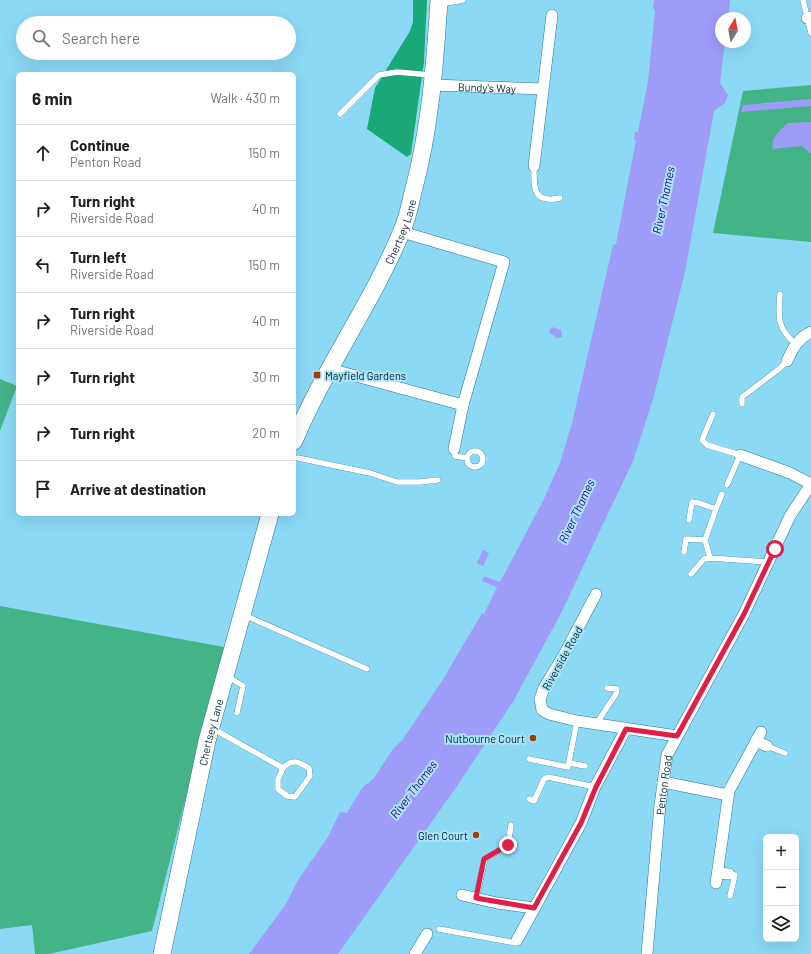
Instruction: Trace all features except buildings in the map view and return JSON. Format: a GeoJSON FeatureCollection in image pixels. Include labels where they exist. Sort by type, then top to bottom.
{"type":"FeatureCollection","features":[{"type":"Feature","properties":{"kind":"main road","name":"Chertsey Lane"},"geometry":{"type":"LineString","coordinates":[[296,437],[315,394],[381,276],[402,232],[419,172],[433,80],[439,2]]}},
{"type":"Feature","properties":{"kind":"main road","name":"Chertsey Lane"},"geometry":{"type":"LineString","coordinates":[[162,954],[187,828],[210,727],[269,516]]}},
{"type":"Feature","properties":{"kind":"street"},"geometry":{"type":"LineString","coordinates":[[534,166],[552,15]]}},
{"type":"Feature","properties":{"kind":"street","name":"Bundy's Way"},"geometry":{"type":"LineString","coordinates":[[433,80],[542,89]]}},
{"type":"Feature","properties":{"kind":"street"},"geometry":{"type":"LineString","coordinates":[[402,232],[504,262],[463,405],[454,449]]}},
{"type":"Feature","properties":{"kind":"street"},"geometry":{"type":"LineString","coordinates":[[787,361],[796,344],[803,336],[811,332]]}},
{"type":"Feature","properties":{"kind":"street"},"geometry":{"type":"LineString","coordinates":[[330,369],[463,405]]}},
{"type":"Feature","properties":{"kind":"street"},"geometry":{"type":"LineString","coordinates":[[740,455],[790,473],[811,484]]}},
{"type":"Feature","properties":{"kind":"street","name":"Penton Road"},"geometry":{"type":"LineString","coordinates":[[647,954],[663,782],[667,755],[744,614],[790,516],[811,484]]}},
{"type":"Feature","properties":{"kind":"street","name":"Riverside Road"},"geometry":{"type":"LineString","coordinates":[[596,594],[565,653],[544,688],[540,699],[542,710],[549,714],[576,721],[677,736]]}},
{"type":"Feature","properties":{"kind":"street"},"geometry":{"type":"LineString","coordinates":[[517,940],[581,823],[596,787],[626,729]]}},
{"type":"Feature","properties":{"kind":"street"},"geometry":{"type":"LineString","coordinates":[[721,877],[728,795],[761,740]]}},
{"type":"Feature","properties":{"kind":"street"},"geometry":{"type":"LineString","coordinates":[[663,782],[728,795]]}},
{"type":"Feature","properties":{"kind":"street"},"geometry":{"type":"LineString","coordinates":[[462,895],[534,908]]}},
{"type":"Feature","properties":{"kind":"street"},"geometry":{"type":"LineString","coordinates":[[415,954],[427,934]]}},
{"type":"Feature","properties":{"kind":"lane"},"geometry":{"type":"LineString","coordinates":[[439,2],[463,0]]}},
{"type":"Feature","properties":{"kind":"lane"},"geometry":{"type":"LineString","coordinates":[[803,0],[809,18],[811,33]]}},
{"type":"Feature","properties":{"kind":"lane"},"geometry":{"type":"LineString","coordinates":[[340,114],[379,75],[397,72],[433,80]]}},
{"type":"Feature","properties":{"kind":"lane"},"geometry":{"type":"LineString","coordinates":[[534,166],[534,186],[537,194],[544,198],[560,198]]}},
{"type":"Feature","properties":{"kind":"lane"},"geometry":{"type":"LineString","coordinates":[[780,294],[779,321],[786,337],[796,344]]}},
{"type":"Feature","properties":{"kind":"lane"},"geometry":{"type":"LineString","coordinates":[[742,404],[742,397],[779,369],[787,361]]}},
{"type":"Feature","properties":{"kind":"lane"},"geometry":{"type":"LineString","coordinates":[[713,414],[702,440],[707,446],[740,455],[726,485]]}},
{"type":"Feature","properties":{"kind":"lane"},"geometry":{"type":"LineString","coordinates":[[454,449],[454,453],[457,458],[467,458]]}},
{"type":"Feature","properties":{"kind":"lane"},"geometry":{"type":"LineString","coordinates":[[298,458],[370,474],[397,482],[415,483],[438,480]]}},
{"type":"Feature","properties":{"kind":"lane"},"geometry":{"type":"LineString","coordinates":[[710,558],[705,540],[722,494]]}},
{"type":"Feature","properties":{"kind":"lane"},"geometry":{"type":"LineString","coordinates":[[689,520],[692,502],[716,509]]}},
{"type":"Feature","properties":{"kind":"lane"},"geometry":{"type":"LineString","coordinates":[[684,552],[686,539],[705,540]]}},
{"type":"Feature","properties":{"kind":"lane"},"geometry":{"type":"LineString","coordinates":[[692,574],[704,559],[710,558],[769,562]]}},
{"type":"Feature","properties":{"kind":"lane"},"geometry":{"type":"LineString","coordinates":[[242,614],[366,669]]}},
{"type":"Feature","properties":{"kind":"lane"},"geometry":{"type":"LineString","coordinates":[[225,675],[243,686],[237,713]]}},
{"type":"Feature","properties":{"kind":"lane"},"geometry":{"type":"LineString","coordinates":[[596,724],[616,694],[617,689],[607,688]]}},
{"type":"Feature","properties":{"kind":"lane"},"geometry":{"type":"LineString","coordinates":[[529,759],[568,767],[576,721]]}},
{"type":"Feature","properties":{"kind":"lane"},"geometry":{"type":"LineString","coordinates":[[210,727],[283,768]]}},
{"type":"Feature","properties":{"kind":"lane"},"geometry":{"type":"LineString","coordinates":[[761,740],[785,752]]}},
{"type":"Feature","properties":{"kind":"lane"},"geometry":{"type":"LineString","coordinates":[[293,761],[304,765],[311,772],[310,776],[295,797],[287,796],[278,789],[278,779],[283,768],[288,762],[293,761]]}},
{"type":"Feature","properties":{"kind":"lane"},"geometry":{"type":"LineString","coordinates":[[569,763],[586,766]]}},
{"type":"Feature","properties":{"kind":"lane"},"geometry":{"type":"LineString","coordinates":[[529,799],[534,801],[541,784],[544,779],[548,777],[596,787]]}},
{"type":"Feature","properties":{"kind":"lane"},"geometry":{"type":"LineString","coordinates":[[476,898],[484,859],[508,845],[512,825]]}},
{"type":"Feature","properties":{"kind":"lane"},"geometry":{"type":"LineString","coordinates":[[721,877],[735,875],[730,896]]}},
{"type":"Feature","properties":{"kind":"lane"},"geometry":{"type":"LineString","coordinates":[[439,928],[516,943],[517,940]]}},
{"type":"Feature","properties":{"kind":"green space"},"geometry":{"type":"Polygon","coordinates":[[[413,0],[427,0],[424,62],[411,154],[407,157],[367,129],[375,88],[410,31],[413,22],[413,0]]]}},
{"type":"Feature","properties":{"kind":"green space"},"geometry":{"type":"Polygon","coordinates":[[[811,85],[811,242],[713,233],[743,91],[811,85]]]}},
{"type":"Feature","properties":{"kind":"green space"},"geometry":{"type":"Polygon","coordinates":[[[0,379],[16,386],[16,389],[0,431],[0,379]]]}},
{"type":"Feature","properties":{"kind":"green space"},"geometry":{"type":"Polygon","coordinates":[[[0,606],[224,647],[152,931],[49,954],[35,954],[32,925],[0,929],[0,606]]]}},
{"type":"Feature","properties":{"kind":"water","name":"River Thames"},"geometry":{"type":"Polygon","coordinates":[[[654,0],[730,0],[729,12],[715,12],[715,48],[724,48],[720,83],[728,95],[725,103],[714,111],[685,272],[653,399],[633,461],[560,615],[514,700],[457,786],[338,954],[249,954],[286,904],[298,880],[328,837],[340,812],[347,813],[362,788],[374,778],[393,749],[403,739],[442,681],[482,613],[484,614],[497,587],[482,581],[484,576],[500,582],[543,501],[560,463],[572,423],[613,245],[616,244],[636,140],[634,140],[635,132],[638,132],[648,82],[655,10],[653,9],[654,0]]]}},
{"type":"Feature","properties":{"kind":"water"},"geometry":{"type":"Polygon","coordinates":[[[811,99],[811,106],[741,112],[743,105],[811,99]]]}},
{"type":"Feature","properties":{"kind":"water"},"geometry":{"type":"Polygon","coordinates":[[[811,122],[811,154],[802,146],[773,149],[772,145],[774,138],[788,123],[811,122]]]}},
{"type":"Feature","properties":{"kind":"water"},"geometry":{"type":"Polygon","coordinates":[[[552,327],[561,330],[562,337],[557,338],[549,332],[552,327]]]}},
{"type":"Feature","properties":{"kind":"water"},"geometry":{"type":"Polygon","coordinates":[[[483,550],[489,553],[483,566],[477,563],[483,550]]]}},
{"type":"Feature","properties":{"kind":"place","name":"Mayfield Gardens"},"geometry":{"type":"Point","coordinates":[317,375]}},
{"type":"Feature","properties":{"kind":"place","name":"Nutbourne Court"},"geometry":{"type":"Point","coordinates":[533,738]}},
{"type":"Feature","properties":{"kind":"place","name":"Glen Court"},"geometry":{"type":"Point","coordinates":[476,835]}},
{"type":"Feature","properties":{"kind":"route"},"geometry":{"type":"LineString","coordinates":[[508,845],[484,859],[476,898],[497,903],[534,908],[581,823],[596,787],[626,729],[677,736],[744,614],[775,549]]}}]}
